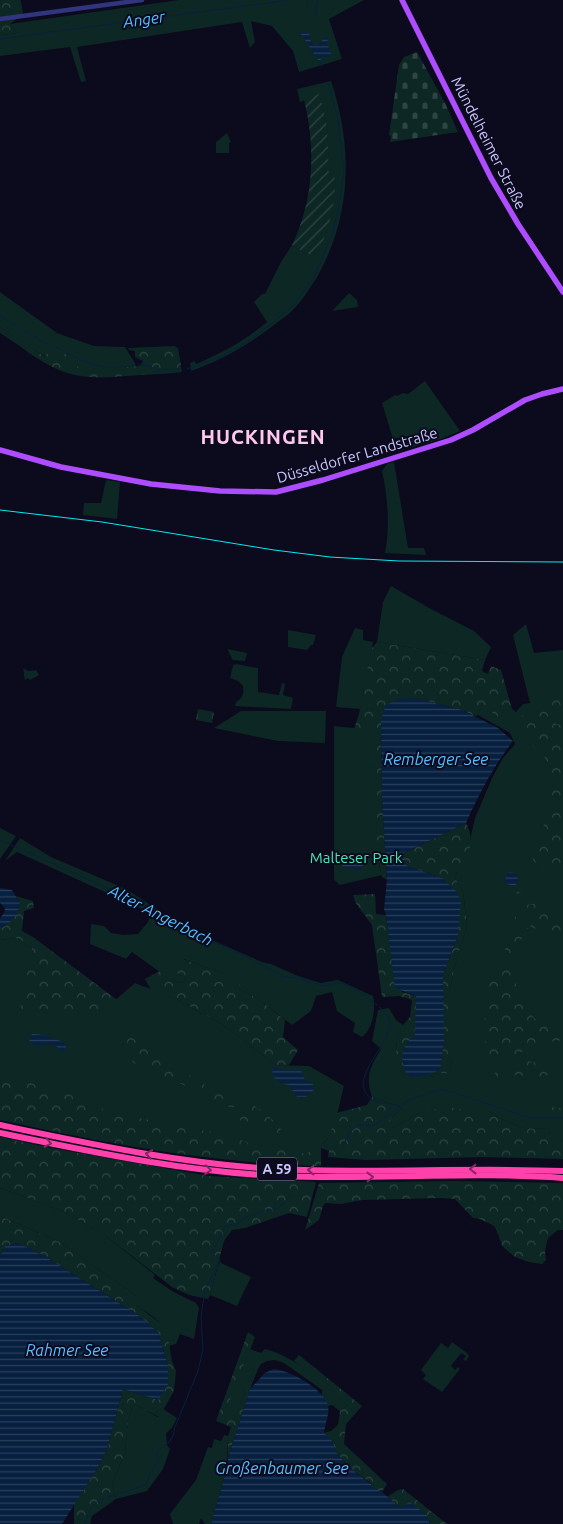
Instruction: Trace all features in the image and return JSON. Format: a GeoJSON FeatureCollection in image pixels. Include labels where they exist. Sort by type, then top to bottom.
{"type":"FeatureCollection","features":[{"type":"Feature","properties":{"kind":"highway","name":"A 59"},"geometry":{"type":"LineString","coordinates":[[0,1125],[176,1158],[244,1167],[315,1170],[462,1169],[563,1171]]}},
{"type":"Feature","properties":{"kind":"highway","name":"A 59"},"geometry":{"type":"LineString","coordinates":[[0,1133],[176,1166],[244,1174],[316,1177],[521,1176],[563,1178]]}},
{"type":"Feature","properties":{"kind":"main road","name":"Mündelheimer Straße"},"geometry":{"type":"LineString","coordinates":[[402,0],[491,178],[516,221],[563,292]]}},
{"type":"Feature","properties":{"kind":"main road","name":"Düsseldorfer Landstraße"},"geometry":{"type":"LineString","coordinates":[[0,450],[54,466],[151,484],[220,490],[276,492],[323,480],[454,439],[525,400],[563,389]]}},
{"type":"Feature","properties":{"kind":"street"},"geometry":{"type":"LineString","coordinates":[[0,19],[142,0]]}},
{"type":"Feature","properties":{"kind":"green space"},"geometry":{"type":"Polygon","coordinates":[[[0,0],[20,0],[23,14],[10,24],[17,33],[0,35],[0,0]]]}},
{"type":"Feature","properties":{"kind":"green space"},"geometry":{"type":"Polygon","coordinates":[[[179,0],[364,0],[329,19],[342,59],[299,72],[293,51],[272,26],[251,21],[255,42],[250,48],[242,22],[77,47],[86,81],[81,82],[70,47],[0,56],[0,35],[17,33],[10,24],[179,0]]]}},
{"type":"Feature","properties":{"kind":"green space"},"geometry":{"type":"Polygon","coordinates":[[[417,52],[445,103],[458,132],[390,142],[391,136],[389,135],[399,65],[404,57],[417,52]]]}},
{"type":"Feature","properties":{"kind":"green space"},"geometry":{"type":"Polygon","coordinates":[[[331,81],[343,130],[345,180],[343,205],[329,254],[312,286],[290,313],[224,357],[191,371],[190,363],[195,361],[196,364],[224,351],[242,341],[267,322],[254,302],[262,294],[265,294],[292,245],[305,253],[317,255],[327,175],[327,134],[319,95],[300,102],[297,89],[331,81]]]}},
{"type":"Feature","properties":{"kind":"green space"},"geometry":{"type":"Polygon","coordinates":[[[319,94],[327,132],[328,171],[334,174],[335,195],[331,216],[317,256],[305,253],[292,245],[305,210],[311,174],[310,137],[304,100],[319,94]]]}},
{"type":"Feature","properties":{"kind":"green space"},"geometry":{"type":"Polygon","coordinates":[[[227,133],[231,142],[229,143],[229,153],[216,153],[216,142],[227,133]]]}},
{"type":"Feature","properties":{"kind":"green space"},"geometry":{"type":"Polygon","coordinates":[[[0,292],[57,333],[94,346],[125,347],[135,363],[137,371],[110,374],[88,373],[48,358],[0,327],[0,292]]]}},
{"type":"Feature","properties":{"kind":"green space"},"geometry":{"type":"Polygon","coordinates":[[[349,293],[357,300],[358,307],[332,311],[349,293]]]}},
{"type":"Feature","properties":{"kind":"green space"},"geometry":{"type":"Polygon","coordinates":[[[0,327],[45,357],[51,346],[76,360],[75,365],[88,373],[93,367],[104,369],[140,366],[143,361],[135,357],[135,351],[128,348],[174,346],[178,348],[182,372],[119,377],[79,376],[59,370],[36,358],[0,333],[0,327]]]}},
{"type":"Feature","properties":{"kind":"green space"},"geometry":{"type":"Polygon","coordinates":[[[425,381],[460,431],[413,447],[410,439],[406,436],[393,439],[382,403],[395,395],[408,394],[425,381]]]}},
{"type":"Feature","properties":{"kind":"green space"},"geometry":{"type":"Polygon","coordinates":[[[394,462],[408,548],[424,548],[426,555],[385,553],[388,512],[382,471],[387,464],[394,462]]]}},
{"type":"Feature","properties":{"kind":"green space"},"geometry":{"type":"Polygon","coordinates":[[[106,480],[120,482],[117,519],[83,515],[84,503],[101,503],[106,480]]]}},
{"type":"Feature","properties":{"kind":"green space"},"geometry":{"type":"Polygon","coordinates":[[[391,586],[474,631],[491,647],[485,660],[377,642],[383,602],[391,586]]]}},
{"type":"Feature","properties":{"kind":"green space"},"geometry":{"type":"Polygon","coordinates":[[[526,624],[534,653],[563,650],[563,1141],[550,1143],[549,1129],[524,1128],[490,1114],[423,1111],[393,1128],[390,1119],[402,1108],[372,1097],[369,1084],[371,1067],[381,1049],[372,1041],[378,1010],[389,1008],[396,1020],[403,1025],[398,1039],[397,1054],[403,1073],[427,1077],[440,1073],[449,1074],[452,1065],[449,1052],[449,994],[455,965],[467,925],[463,892],[455,878],[457,871],[463,871],[475,818],[493,776],[503,758],[515,744],[510,733],[478,715],[482,705],[490,709],[516,712],[523,704],[530,703],[513,635],[526,624]]]}},
{"type":"Feature","properties":{"kind":"green space"},"geometry":{"type":"Polygon","coordinates":[[[355,628],[363,630],[363,640],[373,642],[360,709],[336,707],[342,657],[355,628]]]}},
{"type":"Feature","properties":{"kind":"green space"},"geometry":{"type":"Polygon","coordinates":[[[288,630],[316,635],[313,645],[307,650],[288,647],[288,630]]]}},
{"type":"Feature","properties":{"kind":"green space"},"geometry":{"type":"Polygon","coordinates":[[[377,642],[485,660],[482,671],[488,674],[491,666],[501,670],[512,709],[516,712],[500,718],[482,705],[478,715],[475,716],[462,710],[415,698],[381,720],[382,799],[387,880],[382,877],[376,841],[373,804],[373,730],[354,729],[359,714],[371,649],[377,642]]]}},
{"type":"Feature","properties":{"kind":"green space"},"geometry":{"type":"Polygon","coordinates":[[[227,649],[247,653],[245,661],[233,660],[227,649]]]}},
{"type":"Feature","properties":{"kind":"green space"},"geometry":{"type":"Polygon","coordinates":[[[233,665],[258,668],[258,692],[279,695],[282,683],[285,684],[283,695],[293,698],[291,709],[235,706],[236,702],[242,697],[243,691],[243,686],[238,681],[230,678],[233,665]]]}},
{"type":"Feature","properties":{"kind":"green space"},"geometry":{"type":"Polygon","coordinates":[[[23,668],[28,671],[36,670],[39,675],[30,680],[28,678],[25,680],[23,668]]]}},
{"type":"Feature","properties":{"kind":"green space"},"geometry":{"type":"Polygon","coordinates":[[[563,695],[563,709],[556,711],[554,718],[556,724],[563,725],[563,866],[539,870],[531,856],[549,808],[551,795],[550,770],[545,758],[529,741],[519,724],[520,716],[529,715],[546,699],[563,695]]]}},
{"type":"Feature","properties":{"kind":"green space"},"geometry":{"type":"Polygon","coordinates":[[[198,709],[214,712],[212,723],[196,720],[198,709]]]}},
{"type":"Feature","properties":{"kind":"green space"},"geometry":{"type":"Polygon","coordinates":[[[241,711],[326,711],[325,743],[278,741],[214,728],[241,711]]]}},
{"type":"Feature","properties":{"kind":"green space","name":"Malteser Park"},"geometry":{"type":"Polygon","coordinates":[[[334,726],[373,730],[373,797],[379,865],[382,875],[340,885],[334,880],[334,726]]]}},
{"type":"Feature","properties":{"kind":"green space"},"geometry":{"type":"Polygon","coordinates":[[[466,823],[470,835],[469,853],[464,871],[457,871],[455,878],[463,892],[467,925],[455,965],[449,994],[449,1052],[452,1065],[449,1074],[440,1073],[436,1076],[412,1079],[403,1073],[396,1055],[397,1038],[403,1025],[410,1017],[412,1000],[399,996],[382,997],[372,925],[355,902],[353,895],[375,894],[376,914],[386,915],[389,938],[402,992],[416,996],[416,1077],[440,1070],[443,975],[458,935],[442,878],[407,866],[402,854],[466,823]]]}},
{"type":"Feature","properties":{"kind":"green space"},"geometry":{"type":"Polygon","coordinates":[[[0,828],[16,836],[0,859],[0,828]]]}},
{"type":"Feature","properties":{"kind":"green space"},"geometry":{"type":"Polygon","coordinates":[[[20,838],[51,857],[126,889],[189,930],[298,976],[321,983],[338,980],[373,996],[374,1012],[369,1029],[362,1037],[353,1032],[355,1023],[337,1011],[332,992],[316,996],[311,1011],[292,1025],[260,1000],[239,989],[240,980],[184,959],[184,983],[172,981],[132,952],[126,959],[90,944],[91,924],[104,926],[111,933],[123,935],[138,934],[148,922],[151,913],[17,852],[5,861],[20,838]]]}},
{"type":"Feature","properties":{"kind":"green space"},"geometry":{"type":"Polygon","coordinates":[[[517,892],[529,905],[535,903],[537,907],[542,906],[543,909],[548,911],[563,913],[563,933],[532,928],[517,909],[515,897],[517,892]]]}},
{"type":"Feature","properties":{"kind":"green space"},"geometry":{"type":"Polygon","coordinates":[[[16,896],[33,901],[34,908],[24,911],[22,931],[33,937],[118,1001],[105,1015],[53,1013],[34,1008],[20,1010],[32,948],[16,938],[0,940],[0,927],[5,926],[20,903],[16,896]]]}},
{"type":"Feature","properties":{"kind":"green space"},"geometry":{"type":"Polygon","coordinates":[[[515,917],[518,917],[528,928],[513,960],[513,974],[518,991],[535,1019],[560,1022],[563,1025],[563,1039],[535,1043],[513,1058],[500,1059],[488,1064],[483,1058],[486,1034],[484,1007],[489,995],[488,984],[504,962],[504,953],[515,917]]]}},
{"type":"Feature","properties":{"kind":"green space"},"geometry":{"type":"Polygon","coordinates":[[[16,938],[32,948],[106,1008],[135,983],[174,998],[222,1024],[276,1065],[309,1066],[344,1086],[329,1136],[315,1150],[305,1154],[295,1154],[0,1100],[0,940],[16,938]]]}},
{"type":"Feature","properties":{"kind":"green space"},"geometry":{"type":"Polygon","coordinates":[[[183,959],[241,980],[239,989],[260,1000],[285,1020],[283,1037],[298,1050],[289,1065],[276,1065],[222,1024],[174,998],[151,990],[145,979],[160,971],[172,981],[184,983],[185,977],[177,973],[183,959]]]}},
{"type":"Feature","properties":{"kind":"green space"},"geometry":{"type":"Polygon","coordinates":[[[129,1036],[211,1089],[221,1083],[236,1095],[241,1102],[237,1107],[228,1107],[151,1070],[136,1065],[131,1059],[125,1039],[129,1036]]]}},
{"type":"Feature","properties":{"kind":"green space"},"geometry":{"type":"Polygon","coordinates":[[[528,1061],[561,1068],[562,1073],[559,1077],[546,1075],[544,1080],[540,1081],[536,1076],[530,1079],[519,1075],[513,1075],[508,1078],[491,1076],[505,1068],[528,1061]]]}},
{"type":"Feature","properties":{"kind":"green space"},"geometry":{"type":"Polygon","coordinates":[[[0,1078],[23,1081],[62,1092],[88,1101],[108,1112],[171,1126],[187,1125],[207,1132],[225,1130],[227,1134],[257,1146],[270,1146],[282,1139],[304,1154],[319,1147],[327,1140],[336,1113],[367,1105],[372,1097],[402,1108],[390,1119],[393,1128],[423,1111],[449,1107],[490,1114],[524,1128],[549,1129],[551,1142],[563,1141],[563,1159],[484,1157],[366,1160],[328,1157],[329,1151],[321,1148],[321,1166],[239,1161],[159,1151],[0,1120],[0,1078]]]}},
{"type":"Feature","properties":{"kind":"green space"},"geometry":{"type":"Polygon","coordinates":[[[246,1103],[251,1104],[270,1117],[289,1140],[281,1136],[273,1140],[257,1126],[245,1123],[238,1118],[239,1108],[246,1103]]]}},
{"type":"Feature","properties":{"kind":"green space"},"geometry":{"type":"Polygon","coordinates":[[[551,1107],[563,1109],[563,1116],[551,1114],[547,1116],[542,1113],[543,1110],[551,1107]]]}},
{"type":"Feature","properties":{"kind":"green space"},"geometry":{"type":"Polygon","coordinates":[[[0,1137],[56,1149],[209,1176],[316,1182],[307,1217],[289,1213],[245,1228],[232,1230],[224,1241],[208,1299],[189,1295],[172,1287],[102,1233],[60,1210],[0,1188],[0,1137]]]}},
{"type":"Feature","properties":{"kind":"green space"},"geometry":{"type":"Polygon","coordinates":[[[454,1181],[563,1183],[563,1230],[558,1230],[548,1238],[545,1251],[546,1260],[542,1264],[515,1257],[502,1246],[494,1226],[480,1219],[473,1218],[455,1199],[362,1200],[341,1204],[325,1203],[319,1220],[305,1230],[319,1183],[454,1181]]]}},
{"type":"Feature","properties":{"kind":"green space"},"geometry":{"type":"Polygon","coordinates":[[[0,1188],[60,1210],[102,1233],[155,1275],[153,1278],[172,1291],[196,1303],[199,1308],[194,1339],[180,1334],[176,1344],[169,1346],[168,1338],[162,1326],[136,1305],[136,1296],[62,1243],[0,1216],[0,1188]]]}},
{"type":"Feature","properties":{"kind":"green space"},"geometry":{"type":"Polygon","coordinates":[[[0,1216],[62,1243],[136,1296],[136,1305],[164,1326],[167,1332],[172,1361],[176,1371],[174,1391],[159,1417],[134,1404],[128,1419],[125,1453],[112,1484],[116,1499],[92,1516],[90,1524],[74,1524],[74,1504],[97,1469],[107,1449],[123,1389],[158,1400],[168,1366],[158,1332],[138,1315],[46,1257],[18,1243],[5,1246],[0,1257],[0,1216]]]}},
{"type":"Feature","properties":{"kind":"green space"},"geometry":{"type":"Polygon","coordinates":[[[219,1262],[251,1277],[237,1306],[210,1295],[219,1262]]]}},
{"type":"Feature","properties":{"kind":"green space"},"geometry":{"type":"Polygon","coordinates":[[[248,1332],[255,1337],[224,1415],[234,1417],[245,1393],[250,1389],[228,1458],[228,1436],[231,1427],[216,1421],[248,1332]]]}},
{"type":"Feature","properties":{"kind":"green space"},"geometry":{"type":"Polygon","coordinates":[[[452,1342],[469,1356],[466,1361],[463,1359],[466,1356],[461,1353],[451,1366],[455,1370],[458,1367],[460,1369],[442,1392],[423,1379],[426,1375],[421,1370],[441,1343],[448,1348],[452,1342]]]}},
{"type":"Feature","properties":{"kind":"green space"},"geometry":{"type":"Polygon","coordinates":[[[250,1349],[261,1353],[265,1349],[288,1358],[309,1372],[348,1405],[340,1411],[332,1405],[328,1406],[322,1395],[322,1390],[284,1363],[275,1360],[261,1364],[234,1418],[223,1415],[250,1349]]]}},
{"type":"Feature","properties":{"kind":"green space"},"geometry":{"type":"Polygon","coordinates":[[[299,1355],[362,1406],[346,1424],[344,1444],[387,1484],[382,1492],[370,1487],[371,1483],[355,1472],[341,1458],[336,1452],[332,1441],[323,1433],[331,1431],[338,1425],[340,1411],[348,1405],[294,1361],[299,1355]]]}},
{"type":"Feature","properties":{"kind":"green space"},"geometry":{"type":"Polygon","coordinates":[[[134,1404],[158,1417],[163,1409],[177,1418],[172,1428],[166,1433],[167,1445],[170,1449],[163,1469],[147,1491],[116,1499],[112,1484],[125,1453],[128,1419],[134,1404]]]}},
{"type":"Feature","properties":{"kind":"green space"},"geometry":{"type":"Polygon","coordinates":[[[224,1435],[228,1436],[227,1468],[211,1524],[205,1524],[201,1518],[199,1524],[173,1524],[170,1514],[196,1480],[208,1447],[212,1448],[214,1439],[221,1441],[224,1435]]]}},
{"type":"Feature","properties":{"kind":"green space"},"geometry":{"type":"Polygon","coordinates":[[[403,1489],[447,1524],[430,1524],[430,1521],[398,1506],[387,1497],[403,1489]]]}},
{"type":"Feature","properties":{"kind":"water"},"geometry":{"type":"Polygon","coordinates":[[[297,31],[309,33],[310,40],[314,45],[321,43],[323,38],[328,37],[327,44],[331,52],[330,57],[320,57],[322,63],[320,63],[302,35],[297,31]]]}},
{"type":"Feature","properties":{"kind":"water","name":"Remberger See"},"geometry":{"type":"Polygon","coordinates":[[[415,698],[462,710],[498,728],[513,741],[487,781],[466,823],[402,854],[407,866],[442,878],[456,891],[461,902],[458,935],[443,975],[444,1042],[440,1070],[419,1077],[408,1075],[402,1058],[406,1045],[415,1036],[416,996],[395,988],[384,909],[387,880],[382,799],[381,720],[386,705],[400,699],[415,698]]]}},
{"type":"Feature","properties":{"kind":"water"},"geometry":{"type":"Polygon","coordinates":[[[349,855],[363,865],[361,870],[342,867],[344,858],[349,855]]]}},
{"type":"Feature","properties":{"kind":"water"},"geometry":{"type":"Polygon","coordinates":[[[507,873],[518,874],[517,884],[514,886],[504,883],[507,873]]]}},
{"type":"Feature","properties":{"kind":"water"},"geometry":{"type":"Polygon","coordinates":[[[0,888],[12,890],[20,903],[14,918],[8,924],[0,927],[0,918],[5,908],[0,903],[0,888]]]}},
{"type":"Feature","properties":{"kind":"water"},"geometry":{"type":"Polygon","coordinates":[[[32,1034],[64,1042],[67,1049],[62,1052],[57,1047],[49,1044],[37,1046],[29,1040],[32,1034]]]}},
{"type":"Feature","properties":{"kind":"water"},"geometry":{"type":"Polygon","coordinates":[[[274,1067],[285,1070],[301,1070],[305,1080],[312,1083],[315,1089],[306,1097],[297,1097],[289,1085],[275,1079],[272,1073],[274,1067]]]}},
{"type":"Feature","properties":{"kind":"water","name":"Rahmer See"},"geometry":{"type":"Polygon","coordinates":[[[18,1243],[46,1257],[138,1315],[158,1332],[168,1366],[168,1384],[158,1400],[123,1389],[107,1449],[97,1469],[62,1524],[0,1524],[0,1257],[5,1246],[18,1243]]]}},
{"type":"Feature","properties":{"kind":"water","name":"Großenbaumer See"},"geometry":{"type":"Polygon","coordinates":[[[273,1369],[296,1376],[320,1393],[328,1405],[324,1433],[332,1441],[336,1452],[341,1458],[371,1484],[371,1487],[382,1492],[398,1506],[403,1507],[409,1502],[426,1514],[430,1524],[211,1524],[227,1468],[228,1458],[250,1389],[265,1373],[273,1369]]]}},
{"type":"Feature","properties":{"kind":"waterway","name":"Anger"},"geometry":{"type":"LineString","coordinates":[[0,39],[289,0]]}},
{"type":"Feature","properties":{"kind":"waterway"},"geometry":{"type":"LineString","coordinates":[[316,16],[315,10],[318,0]]}},
{"type":"Feature","properties":{"kind":"waterway"},"geometry":{"type":"LineString","coordinates":[[306,8],[308,3]]}},
{"type":"Feature","properties":{"kind":"waterway"},"geometry":{"type":"LineString","coordinates":[[187,369],[222,356],[251,340],[293,306],[314,277],[333,232],[344,170],[338,120],[329,84]]}},
{"type":"Feature","properties":{"kind":"waterway"},"geometry":{"type":"LineString","coordinates":[[0,316],[47,344]]}},
{"type":"Feature","properties":{"kind":"waterway"},"geometry":{"type":"LineString","coordinates":[[53,345],[92,364],[112,367],[135,365]]}},
{"type":"Feature","properties":{"kind":"waterway"},"geometry":{"type":"LineString","coordinates":[[138,365],[159,370],[180,369]]}},
{"type":"Feature","properties":{"kind":"waterway","name":"Alter Angerbach"},"geometry":{"type":"LineString","coordinates":[[0,840],[143,904],[188,933],[229,948],[285,977],[298,978],[324,986],[338,983],[350,986],[377,1005]]}},
{"type":"Feature","properties":{"kind":"waterway","name":"Alter Angerbach"},"geometry":{"type":"LineString","coordinates":[[379,1007],[389,1019],[389,1029],[366,1072],[363,1082],[365,1092],[373,1100],[399,1106],[414,1098],[442,1089],[531,1118],[563,1118]]}},
{"type":"Feature","properties":{"kind":"waterway"},"geometry":{"type":"LineString","coordinates":[[343,1145],[350,1132],[358,1125],[375,1125],[399,1107]]}},
{"type":"Feature","properties":{"kind":"waterway"},"geometry":{"type":"LineString","coordinates":[[85,1524],[90,1509],[99,1500],[146,1485],[158,1461],[156,1452],[169,1442],[173,1436],[198,1371],[203,1350],[201,1316],[205,1290],[220,1265],[220,1260],[214,1255],[213,1249],[224,1228],[226,1225],[236,1225],[244,1218],[266,1210],[276,1210],[292,1195]]}},
{"type":"Feature","properties":{"kind":"tram line"},"geometry":{"type":"LineString","coordinates":[[0,510],[102,522],[274,550],[330,557],[399,561],[563,562]]}},
{"type":"Feature","properties":{"kind":"district","name":"HUCKINGEN"},"geometry":{"type":"Point","coordinates":[263,436]}}]}
